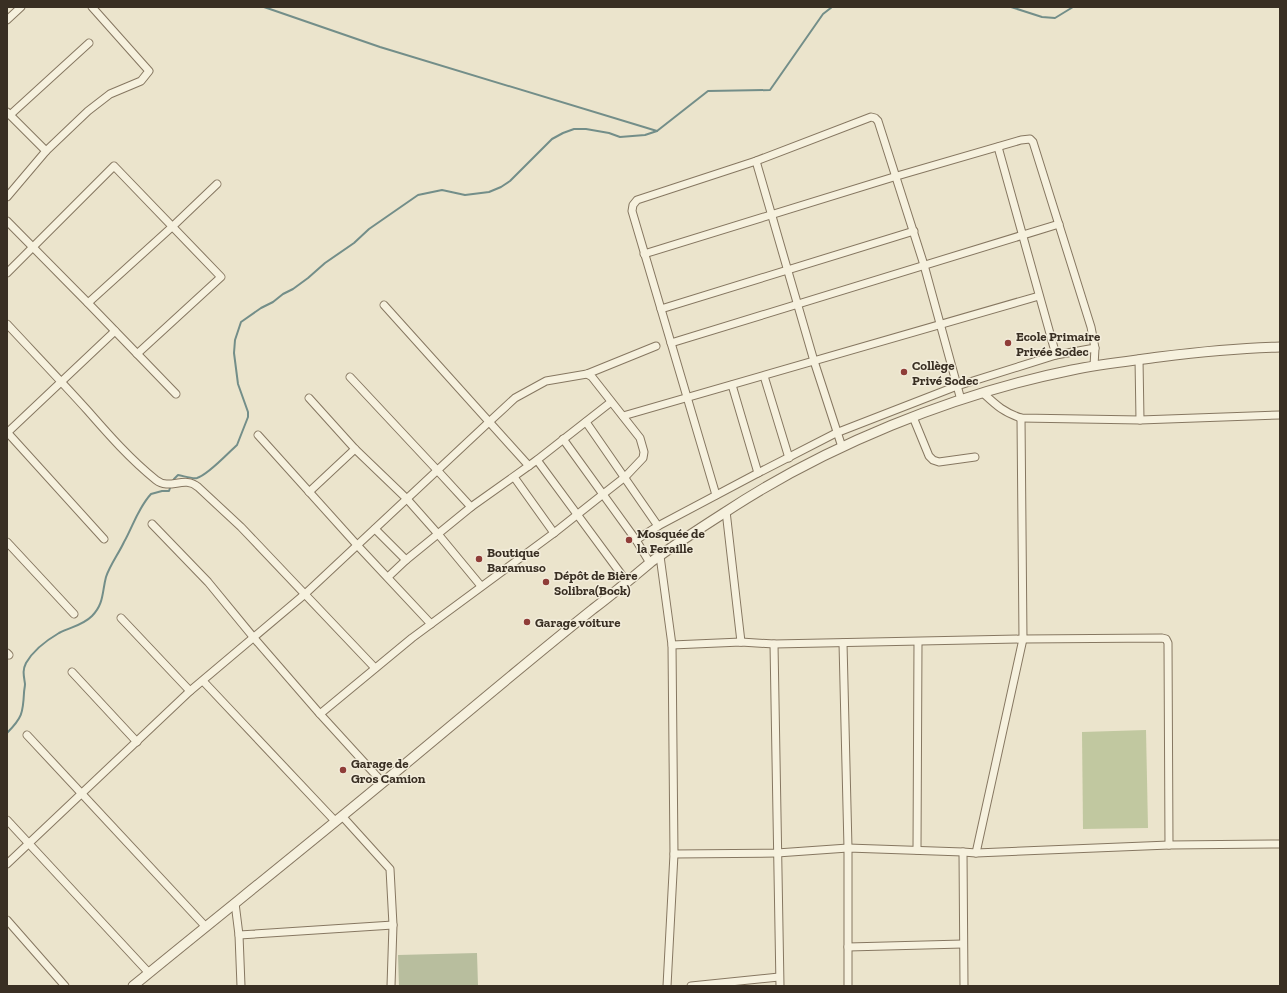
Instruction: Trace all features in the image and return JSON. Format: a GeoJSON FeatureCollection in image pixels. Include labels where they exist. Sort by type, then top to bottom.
{"type":"FeatureCollection","features":[{"type":"Feature","properties":{"kind":"street"},"geometry":{"type":"LineString","coordinates":[[7,20],[21,7]]}},
{"type":"Feature","properties":{"kind":"street"},"geometry":{"type":"LineString","coordinates":[[7,197],[46,151],[88,110],[110,94],[141,81],[149,72],[92,7]]}},
{"type":"Feature","properties":{"kind":"street"},"geometry":{"type":"LineString","coordinates":[[46,151],[8,113],[89,43]]}},
{"type":"Feature","properties":{"kind":"street"},"geometry":{"type":"LineString","coordinates":[[716,495],[632,211],[633,205],[637,200],[756,161],[871,117],[875,118],[878,121],[897,176],[914,231],[961,400]]}},
{"type":"Feature","properties":{"kind":"street"},"geometry":{"type":"LineString","coordinates":[[644,254],[897,176],[1030,139],[1033,142],[1091,327],[1095,348],[1094,366]]}},
{"type":"Feature","properties":{"kind":"street"},"geometry":{"type":"LineString","coordinates":[[998,147],[1056,355]]}},
{"type":"Feature","properties":{"kind":"street"},"geometry":{"type":"LineString","coordinates":[[756,161],[814,361],[836,433],[842,447]]}},
{"type":"Feature","properties":{"kind":"street"},"geometry":{"type":"LineString","coordinates":[[7,273],[114,166],[221,277],[137,354]]}},
{"type":"Feature","properties":{"kind":"street"},"geometry":{"type":"LineString","coordinates":[[88,303],[173,226],[216,184]]}},
{"type":"Feature","properties":{"kind":"street"},"geometry":{"type":"LineString","coordinates":[[7,221],[176,394]]}},
{"type":"Feature","properties":{"kind":"street"},"geometry":{"type":"LineString","coordinates":[[671,342],[1059,224]]}},
{"type":"Feature","properties":{"kind":"street"},"geometry":{"type":"LineString","coordinates":[[661,309],[914,231]]}},
{"type":"Feature","properties":{"kind":"street"},"geometry":{"type":"LineString","coordinates":[[623,416],[1039,296]]}},
{"type":"Feature","properties":{"kind":"street"},"geometry":{"type":"LineString","coordinates":[[384,305],[529,466]]}},
{"type":"Feature","properties":{"kind":"street"},"geometry":{"type":"LineString","coordinates":[[7,324],[130,457],[158,482],[168,485],[188,482],[194,484],[241,527],[375,668]]}},
{"type":"Feature","properties":{"kind":"street"},"geometry":{"type":"LineString","coordinates":[[104,539],[7,432],[115,331]]}},
{"type":"Feature","properties":{"kind":"street"},"geometry":{"type":"LineString","coordinates":[[7,864],[190,691],[304,594],[515,398],[546,381],[587,374],[656,346]]}},
{"type":"Feature","properties":{"kind":"street"},"geometry":{"type":"LineString","coordinates":[[133,986],[383,783],[538,653],[650,563],[726,511],[792,472],[842,447],[913,416],[983,393],[1037,378],[1094,366],[1139,359],[1219,350],[1280,347]]}},
{"type":"Feature","properties":{"kind":"street"},"geometry":{"type":"LineString","coordinates":[[636,540],[658,526],[836,433],[957,386],[1056,355],[1095,348]]}},
{"type":"Feature","properties":{"kind":"street"},"geometry":{"type":"LineString","coordinates":[[1139,359],[1140,420]]}},
{"type":"Feature","properties":{"kind":"street"},"geometry":{"type":"LineString","coordinates":[[320,714],[431,624],[554,533],[625,477],[643,458],[644,452],[640,438],[592,377],[587,374]]}},
{"type":"Feature","properties":{"kind":"street"},"geometry":{"type":"LineString","coordinates":[[764,376],[789,458]]}},
{"type":"Feature","properties":{"kind":"street"},"geometry":{"type":"LineString","coordinates":[[350,377],[471,507]]}},
{"type":"Feature","properties":{"kind":"street"},"geometry":{"type":"LineString","coordinates":[[732,385],[758,473]]}},
{"type":"Feature","properties":{"kind":"street"},"geometry":{"type":"LineString","coordinates":[[983,393],[998,407],[1009,414],[1021,418],[1140,420],[1280,415]]}},
{"type":"Feature","properties":{"kind":"street"},"geometry":{"type":"LineString","coordinates":[[309,398],[355,449],[407,499],[481,586]]}},
{"type":"Feature","properties":{"kind":"street"},"geometry":{"type":"LineString","coordinates":[[388,577],[406,560],[471,507],[537,460],[611,402]]}},
{"type":"Feature","properties":{"kind":"street"},"geometry":{"type":"LineString","coordinates":[[913,416],[929,456],[933,460],[939,462],[975,457]]}},
{"type":"Feature","properties":{"kind":"street"},"geometry":{"type":"LineString","coordinates":[[976,853],[1023,639],[1021,418]]}},
{"type":"Feature","properties":{"kind":"street"},"geometry":{"type":"LineString","coordinates":[[586,422],[658,526]]}},
{"type":"Feature","properties":{"kind":"street"},"geometry":{"type":"LineString","coordinates":[[258,435],[357,545],[431,624]]}},
{"type":"Feature","properties":{"kind":"street"},"geometry":{"type":"LineString","coordinates":[[563,439],[636,540],[650,563]]}},
{"type":"Feature","properties":{"kind":"street"},"geometry":{"type":"LineString","coordinates":[[309,492],[355,449]]}},
{"type":"Feature","properties":{"kind":"street"},"geometry":{"type":"LineString","coordinates":[[537,460],[627,582]]}},
{"type":"Feature","properties":{"kind":"street"},"geometry":{"type":"LineString","coordinates":[[514,477],[554,533]]}},
{"type":"Feature","properties":{"kind":"street"},"geometry":{"type":"LineString","coordinates":[[726,511],[741,642]]}},
{"type":"Feature","properties":{"kind":"street"},"geometry":{"type":"LineString","coordinates":[[152,524],[208,582],[320,714],[383,783]]}},
{"type":"Feature","properties":{"kind":"street"},"geometry":{"type":"LineString","coordinates":[[375,529],[406,560]]}},
{"type":"Feature","properties":{"kind":"street"},"geometry":{"type":"LineString","coordinates":[[7,542],[74,614]]}},
{"type":"Feature","properties":{"kind":"street"},"geometry":{"type":"LineString","coordinates":[[660,556],[672,645],[674,854],[668,986]]}},
{"type":"Feature","properties":{"kind":"street"},"geometry":{"type":"LineString","coordinates":[[121,618],[190,691]]}},
{"type":"Feature","properties":{"kind":"street"},"geometry":{"type":"LineString","coordinates":[[672,645],[741,642],[774,644],[1023,639],[1166,639],[1168,643],[1169,845]]}},
{"type":"Feature","properties":{"kind":"street"},"geometry":{"type":"LineString","coordinates":[[917,850],[918,642]]}},
{"type":"Feature","properties":{"kind":"street"},"geometry":{"type":"LineString","coordinates":[[843,643],[848,848],[848,986]]}},
{"type":"Feature","properties":{"kind":"street"},"geometry":{"type":"LineString","coordinates":[[774,644],[780,986]]}},
{"type":"Feature","properties":{"kind":"street"},"geometry":{"type":"LineString","coordinates":[[72,672],[137,742]]}},
{"type":"Feature","properties":{"kind":"street"},"geometry":{"type":"LineString","coordinates":[[202,681],[338,819],[390,869],[393,925],[391,986]]}},
{"type":"Feature","properties":{"kind":"street"},"geometry":{"type":"LineString","coordinates":[[27,735],[206,927]]}},
{"type":"Feature","properties":{"kind":"street"},"geometry":{"type":"LineString","coordinates":[[7,820],[30,843],[149,973]]}},
{"type":"Feature","properties":{"kind":"street"},"geometry":{"type":"LineString","coordinates":[[674,854],[777,853],[848,848],[976,853],[1169,845],[1280,844]]}},
{"type":"Feature","properties":{"kind":"street"},"geometry":{"type":"LineString","coordinates":[[963,852],[964,986]]}},
{"type":"Feature","properties":{"kind":"street"},"geometry":{"type":"LineString","coordinates":[[234,903],[239,936],[240,986]]}},
{"type":"Feature","properties":{"kind":"street"},"geometry":{"type":"LineString","coordinates":[[7,920],[65,986]]}},
{"type":"Feature","properties":{"kind":"street"},"geometry":{"type":"LineString","coordinates":[[239,936],[393,925]]}},
{"type":"Feature","properties":{"kind":"street"},"geometry":{"type":"LineString","coordinates":[[848,947],[964,944]]}},
{"type":"Feature","properties":{"kind":"street"},"geometry":{"type":"LineString","coordinates":[[691,986],[779,977]]}},
{"type":"Feature","properties":{"kind":"green space"},"geometry":{"type":"Polygon","coordinates":[[[1146,730],[1148,828],[1083,829],[1082,732],[1146,730]]]}},
{"type":"Feature","properties":{"kind":"green space"},"geometry":{"type":"Polygon","coordinates":[[[477,953],[478,986],[399,986],[398,955],[477,953]]]}},
{"type":"Feature","properties":{"kind":"waterway"},"geometry":{"type":"LineString","coordinates":[[264,7],[380,47],[657,131],[708,91],[770,90],[823,14],[832,7]]}},
{"type":"Feature","properties":{"kind":"waterway"},"geometry":{"type":"LineString","coordinates":[[1011,7],[1042,17],[1055,18],[1073,7]]}},
{"type":"Feature","properties":{"kind":"waterway"},"geometry":{"type":"LineString","coordinates":[[173,481],[178,475],[190,478],[202,476],[237,445],[248,417],[248,412],[238,384],[234,353],[235,340],[241,322],[293,289],[325,263],[354,243],[369,229],[418,195],[442,190],[465,195],[489,192],[501,187],[510,181],[552,139],[574,129],[586,129],[609,133],[620,137],[645,135],[657,131]]}},
{"type":"Feature","properties":{"kind":"waterway"},"geometry":{"type":"LineString","coordinates":[[7,733],[21,715],[25,685],[24,671],[26,663],[36,650],[50,639],[59,633],[84,622],[92,616],[101,602],[106,577],[146,499],[151,494],[169,491],[171,485]]}},
{"type":"Feature","properties":{"kind":"place","name":"Ecole Primaire Privée Sodec"},"geometry":{"type":"Point","coordinates":[1008,343]}},
{"type":"Feature","properties":{"kind":"place","name":"Collège Privé Sodec"},"geometry":{"type":"Point","coordinates":[904,372]}},
{"type":"Feature","properties":{"kind":"place","name":"Mosquée de la Feraille"},"geometry":{"type":"Point","coordinates":[629,540]}},
{"type":"Feature","properties":{"kind":"place","name":"Boutique Baramuso"},"geometry":{"type":"Point","coordinates":[479,559]}},
{"type":"Feature","properties":{"kind":"place","name":"Dépôt de Bière Solibra(Bock)"},"geometry":{"type":"Point","coordinates":[546,582]}},
{"type":"Feature","properties":{"kind":"place","name":"Garage voiture"},"geometry":{"type":"Point","coordinates":[527,622]}},
{"type":"Feature","properties":{"kind":"place","name":"Garage de Gros Camion"},"geometry":{"type":"Point","coordinates":[343,770]}}]}
